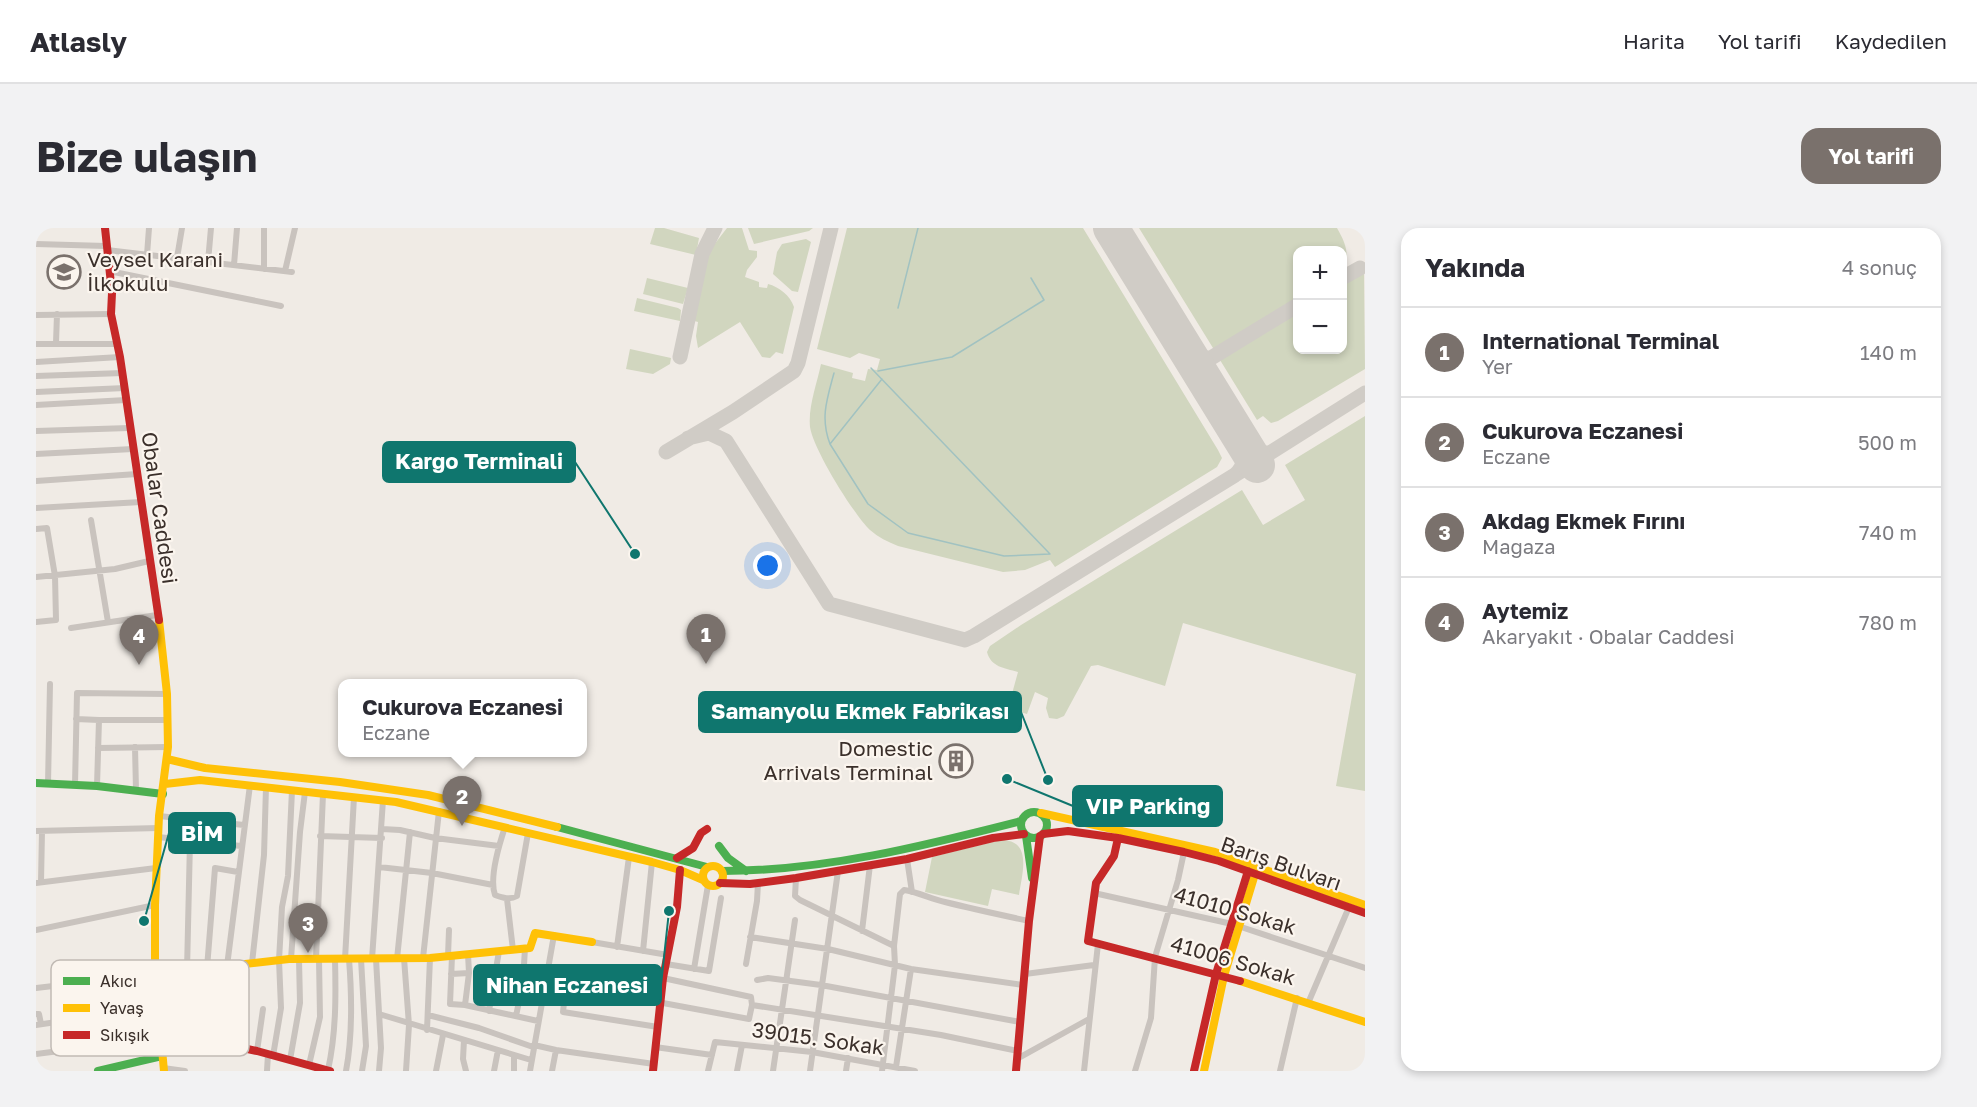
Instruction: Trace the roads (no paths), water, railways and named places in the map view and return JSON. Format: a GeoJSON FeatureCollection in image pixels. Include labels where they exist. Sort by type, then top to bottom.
{"type":"FeatureCollection","features":[{"type":"Feature","properties":{"kind":"main road","name":"Obalar Caddesi"},"geometry":{"type":"LineString","coordinates":[[105,228],[111,314],[123,373],[148,561],[162,642],[167,694],[168,747],[158,832],[155,960]]}},
{"type":"Feature","properties":{"kind":"main road"},"geometry":{"type":"LineString","coordinates":[[167,759],[206,768],[340,782],[428,795],[505,813],[707,867],[716,866],[722,871],[746,871],[835,862],[897,852],[1021,821]]}},
{"type":"Feature","properties":{"kind":"main road"},"geometry":{"type":"LineString","coordinates":[[165,784],[200,780],[383,800],[439,811],[652,862],[680,870],[714,886],[723,878],[722,871]]}},
{"type":"Feature","properties":{"kind":"main road"},"geometry":{"type":"LineString","coordinates":[[36,783],[97,786],[163,794]]}},
{"type":"Feature","properties":{"kind":"main road"},"geometry":{"type":"LineString","coordinates":[[1016,1071],[1029,921],[1033,893],[1041,835],[1047,823],[1041,813],[1030,812],[1025,814],[1021,821],[1021,828],[1025,835],[1033,893]]}},
{"type":"Feature","properties":{"kind":"main road","name":"Barış Bulvarı"},"geometry":{"type":"LineString","coordinates":[[1041,813],[1160,842],[1215,852],[1252,871]]}},
{"type":"Feature","properties":{"kind":"main road"},"geometry":{"type":"LineString","coordinates":[[677,858],[693,848],[701,833],[707,829]]}},
{"type":"Feature","properties":{"kind":"main road","name":"Barış Bulvarı"},"geometry":{"type":"LineString","coordinates":[[720,883],[736,885],[796,878],[907,859],[993,838],[1025,835],[1035,838],[1068,831],[1160,842],[1184,852],[1252,871],[1351,904],[1365,913]]}},
{"type":"Feature","properties":{"kind":"main road"},"geometry":{"type":"LineString","coordinates":[[1094,893],[1096,883],[1114,856],[1118,838]]}},
{"type":"Feature","properties":{"kind":"main road"},"geometry":{"type":"LineString","coordinates":[[719,846],[728,858],[746,871]]}},
{"type":"Feature","properties":{"kind":"main road"},"geometry":{"type":"LineString","coordinates":[[705,882],[703,873],[707,867]]}},
{"type":"Feature","properties":{"kind":"main road"},"geometry":{"type":"LineString","coordinates":[[653,1068],[680,870]]}},
{"type":"Feature","properties":{"kind":"main road"},"geometry":{"type":"LineString","coordinates":[[1194,1071],[1252,871]]}},
{"type":"Feature","properties":{"kind":"main road","name":"41006 Sokak"},"geometry":{"type":"LineString","coordinates":[[1094,893],[1088,941],[1155,957],[1309,1001],[1365,1022]]}},
{"type":"Feature","properties":{"kind":"main road","name":"Barış Bulvarı"},"geometry":{"type":"LineString","coordinates":[[1351,904],[1365,905]]}},
{"type":"Feature","properties":{"kind":"main road"},"geometry":{"type":"LineString","coordinates":[[249,963],[295,959],[426,958],[513,950],[530,948],[535,933],[554,934],[592,942]]}},
{"type":"Feature","properties":{"kind":"main road"},"geometry":{"type":"LineString","coordinates":[[1204,1071],[1220,975]]}},
{"type":"Feature","properties":{"kind":"main road"},"geometry":{"type":"LineString","coordinates":[[249,1049],[329,1071]]}},
{"type":"Feature","properties":{"kind":"main road","name":"Obalar Caddesi"},"geometry":{"type":"LineString","coordinates":[[162,1056],[163,1069]]}},
{"type":"Feature","properties":{"kind":"main road"},"geometry":{"type":"LineString","coordinates":[[98,1071],[162,1056]]}},
{"type":"Feature","properties":{"kind":"street"},"geometry":{"type":"LineString","coordinates":[[147,255],[149,228]]}},
{"type":"Feature","properties":{"kind":"street"},"geometry":{"type":"LineString","coordinates":[[177,258],[182,228]]}},
{"type":"Feature","properties":{"kind":"street"},"geometry":{"type":"LineString","coordinates":[[208,262],[211,228]]}},
{"type":"Feature","properties":{"kind":"street"},"geometry":{"type":"LineString","coordinates":[[234,265],[237,228]]}},
{"type":"Feature","properties":{"kind":"street"},"geometry":{"type":"LineString","coordinates":[[264,228],[264,269]]}},
{"type":"Feature","properties":{"kind":"street"},"geometry":{"type":"LineString","coordinates":[[36,244],[107,248],[288,272],[295,228]]}},
{"type":"Feature","properties":{"kind":"street"},"geometry":{"type":"LineString","coordinates":[[109,272],[281,306]]}},
{"type":"Feature","properties":{"kind":"street"},"geometry":{"type":"LineString","coordinates":[[56,343],[57,314]]}},
{"type":"Feature","properties":{"kind":"street"},"geometry":{"type":"LineString","coordinates":[[36,315],[111,314]]}},
{"type":"Feature","properties":{"kind":"street"},"geometry":{"type":"LineString","coordinates":[[36,344],[116,344]]}},
{"type":"Feature","properties":{"kind":"street"},"geometry":{"type":"LineString","coordinates":[[36,362],[120,357]]}},
{"type":"Feature","properties":{"kind":"street"},"geometry":{"type":"LineString","coordinates":[[36,376],[123,373]]}},
{"type":"Feature","properties":{"kind":"street"},"geometry":{"type":"LineString","coordinates":[[36,392],[125,388]]}},
{"type":"Feature","properties":{"kind":"street"},"geometry":{"type":"LineString","coordinates":[[36,405],[126,399]]}},
{"type":"Feature","properties":{"kind":"street"},"geometry":{"type":"LineString","coordinates":[[36,431],[129,428]]}},
{"type":"Feature","properties":{"kind":"street"},"geometry":{"type":"LineString","coordinates":[[36,454],[133,449]]}},
{"type":"Feature","properties":{"kind":"street"},"geometry":{"type":"LineString","coordinates":[[36,481],[136,474]]}},
{"type":"Feature","properties":{"kind":"street"},"geometry":{"type":"LineString","coordinates":[[36,508],[141,502]]}},
{"type":"Feature","properties":{"kind":"street"},"geometry":{"type":"LineString","coordinates":[[91,520],[108,622]]}},
{"type":"Feature","properties":{"kind":"street"},"geometry":{"type":"LineString","coordinates":[[36,529],[47,528],[55,576],[56,620],[36,622]]}},
{"type":"Feature","properties":{"kind":"street"},"geometry":{"type":"LineString","coordinates":[[36,577],[99,571],[148,561]]}},
{"type":"Feature","properties":{"kind":"street"},"geometry":{"type":"LineString","coordinates":[[71,628],[157,615]]}},
{"type":"Feature","properties":{"kind":"street"},"geometry":{"type":"LineString","coordinates":[[48,784],[50,684]]}},
{"type":"Feature","properties":{"kind":"street"},"geometry":{"type":"LineString","coordinates":[[75,785],[77,693],[167,694]]}},
{"type":"Feature","properties":{"kind":"street"},"geometry":{"type":"LineString","coordinates":[[76,720],[168,720]]}},
{"type":"Feature","properties":{"kind":"street"},"geometry":{"type":"LineString","coordinates":[[97,786],[99,720]]}},
{"type":"Feature","properties":{"kind":"street"},"geometry":{"type":"LineString","coordinates":[[135,747],[136,790]]}},
{"type":"Feature","properties":{"kind":"street"},"geometry":{"type":"LineString","coordinates":[[98,748],[168,747]]}},
{"type":"Feature","properties":{"kind":"street"},"geometry":{"type":"LineString","coordinates":[[228,960],[250,785]]}},
{"type":"Feature","properties":{"kind":"street"},"geometry":{"type":"LineString","coordinates":[[252,963],[264,855],[266,787]]}},
{"type":"Feature","properties":{"kind":"street"},"geometry":{"type":"LineString","coordinates":[[267,1071],[281,1008],[279,960],[282,907],[289,867],[292,790]]}},
{"type":"Feature","properties":{"kind":"street"},"geometry":{"type":"LineString","coordinates":[[290,1060],[300,1003],[295,959],[300,831],[305,792]]}},
{"type":"Feature","properties":{"kind":"street"},"geometry":{"type":"LineString","coordinates":[[309,1065],[320,1017],[318,959],[322,794]]}},
{"type":"Feature","properties":{"kind":"street"},"geometry":{"type":"LineString","coordinates":[[329,1071],[343,959],[354,797]]}},
{"type":"Feature","properties":{"kind":"street"},"geometry":{"type":"LineString","coordinates":[[379,1071],[381,1048],[374,959],[383,800]]}},
{"type":"Feature","properties":{"kind":"street"},"geometry":{"type":"LineString","coordinates":[[427,1030],[426,958],[439,811]]}},
{"type":"Feature","properties":{"kind":"street"},"geometry":{"type":"LineString","coordinates":[[159,816],[244,825]]}},
{"type":"Feature","properties":{"kind":"street"},"geometry":{"type":"LineString","coordinates":[[505,827],[499,846],[493,885],[495,895],[507,899],[517,896],[528,833]]}},
{"type":"Feature","properties":{"kind":"street"},"geometry":{"type":"LineString","coordinates":[[382,829],[499,846]]}},
{"type":"Feature","properties":{"kind":"street"},"geometry":{"type":"LineString","coordinates":[[156,868],[39,883],[39,831],[158,832],[190,841],[241,846]]}},
{"type":"Feature","properties":{"kind":"street"},"geometry":{"type":"LineString","coordinates":[[406,1071],[409,1025],[401,959],[410,832]]}},
{"type":"Feature","properties":{"kind":"street"},"geometry":{"type":"LineString","coordinates":[[320,836],[382,838]]}},
{"type":"Feature","properties":{"kind":"street"},"geometry":{"type":"LineString","coordinates":[[190,841],[191,960]]}},
{"type":"Feature","properties":{"kind":"street"},"geometry":{"type":"LineString","coordinates":[[1135,1071],[1151,1018],[1155,957],[1184,852]]}},
{"type":"Feature","properties":{"kind":"street"},"geometry":{"type":"LineString","coordinates":[[617,946],[629,857]]}},
{"type":"Feature","properties":{"kind":"street"},"geometry":{"type":"LineString","coordinates":[[907,859],[912,892]]}},
{"type":"Feature","properties":{"kind":"street"},"geometry":{"type":"LineString","coordinates":[[643,951],[652,862]]}},
{"type":"Feature","properties":{"kind":"street"},"geometry":{"type":"LineString","coordinates":[[862,931],[870,865]]}},
{"type":"Feature","properties":{"kind":"street"},"geometry":{"type":"LineString","coordinates":[[379,867],[432,873],[493,885]]}},
{"type":"Feature","properties":{"kind":"street"},"geometry":{"type":"LineString","coordinates":[[208,960],[215,868],[238,872]]}},
{"type":"Feature","properties":{"kind":"street"},"geometry":{"type":"LineString","coordinates":[[810,1071],[838,871]]}},
{"type":"Feature","properties":{"kind":"street"},"geometry":{"type":"LineString","coordinates":[[796,878],[795,896],[800,900],[894,946]]}},
{"type":"Feature","properties":{"kind":"street"},"geometry":{"type":"LineString","coordinates":[[694,969],[705,882]]}},
{"type":"Feature","properties":{"kind":"street"},"geometry":{"type":"LineString","coordinates":[[746,964],[758,883]]}},
{"type":"Feature","properties":{"kind":"street"},"geometry":{"type":"LineString","coordinates":[[883,1068],[892,997],[894,946],[900,894],[904,890],[934,900],[1029,921]]}},
{"type":"Feature","properties":{"kind":"street","name":"41010 Sokak"},"geometry":{"type":"LineString","coordinates":[[1094,893],[1235,925],[1365,968]]}},
{"type":"Feature","properties":{"kind":"street"},"geometry":{"type":"LineString","coordinates":[[666,964],[709,971],[722,898]]}},
{"type":"Feature","properties":{"kind":"street"},"geometry":{"type":"LineString","coordinates":[[507,899],[513,950]]}},
{"type":"Feature","properties":{"kind":"street"},"geometry":{"type":"LineString","coordinates":[[1309,1001],[1351,904]]}},
{"type":"Feature","properties":{"kind":"street"},"geometry":{"type":"LineString","coordinates":[[36,930],[155,905]]}},
{"type":"Feature","properties":{"kind":"street"},"geometry":{"type":"LineString","coordinates":[[773,1071],[795,920]]}},
{"type":"Feature","properties":{"kind":"street"},"geometry":{"type":"LineString","coordinates":[[449,930],[450,1004],[465,1005],[538,1021]]}},
{"type":"Feature","properties":{"kind":"street"},"geometry":{"type":"LineString","coordinates":[[530,1071],[554,934]]}},
{"type":"Feature","properties":{"kind":"street"},"geometry":{"type":"LineString","coordinates":[[750,937],[828,949],[911,969],[1023,985]]}},
{"type":"Feature","properties":{"kind":"street"},"geometry":{"type":"LineString","coordinates":[[592,942],[668,955]]}},
{"type":"Feature","properties":{"kind":"street"},"geometry":{"type":"LineString","coordinates":[[1084,1071],[1098,944]]}},
{"type":"Feature","properties":{"kind":"street"},"geometry":{"type":"LineString","coordinates":[[516,1016],[523,982],[525,948]]}},
{"type":"Feature","properties":{"kind":"street"},"geometry":{"type":"LineString","coordinates":[[489,1011],[499,951]]}},
{"type":"Feature","properties":{"kind":"street"},"geometry":{"type":"LineString","coordinates":[[465,1005],[469,973],[468,954]]}},
{"type":"Feature","properties":{"kind":"street"},"geometry":{"type":"LineString","coordinates":[[343,959],[352,992],[350,1052],[346,1071]]}},
{"type":"Feature","properties":{"kind":"street"},"geometry":{"type":"LineString","coordinates":[[361,959],[366,1046],[362,1071]]}},
{"type":"Feature","properties":{"kind":"street"},"geometry":{"type":"LineString","coordinates":[[1024,974],[1095,965]]}},
{"type":"Feature","properties":{"kind":"street"},"geometry":{"type":"LineString","coordinates":[[566,969],[752,997],[749,1019],[566,985],[563,1012],[658,1027]]}},
{"type":"Feature","properties":{"kind":"street"},"geometry":{"type":"LineString","coordinates":[[896,1067],[911,969]]}},
{"type":"Feature","properties":{"kind":"street"},"geometry":{"type":"LineString","coordinates":[[451,974],[469,973]]}},
{"type":"Feature","properties":{"kind":"street"},"geometry":{"type":"LineString","coordinates":[[757,980],[768,978],[821,985],[1020,1022]]}},
{"type":"Feature","properties":{"kind":"street"},"geometry":{"type":"LineString","coordinates":[[36,988],[51,986]]}},
{"type":"Feature","properties":{"kind":"street"},"geometry":{"type":"LineString","coordinates":[[1280,1071],[1297,998]]}},
{"type":"Feature","properties":{"kind":"street"},"geometry":{"type":"LineString","coordinates":[[752,1005],[941,1035],[1018,1055],[1089,1019]]}},
{"type":"Feature","properties":{"kind":"street"},"geometry":{"type":"LineString","coordinates":[[257,1051],[263,1009]]}},
{"type":"Feature","properties":{"kind":"street"},"geometry":{"type":"LineString","coordinates":[[36,1014],[39,1014],[38,1024]]}},
{"type":"Feature","properties":{"kind":"street"},"geometry":{"type":"LineString","coordinates":[[379,1014],[409,1025],[531,1060]]}},
{"type":"Feature","properties":{"kind":"street"},"geometry":{"type":"LineString","coordinates":[[428,1015],[479,1028],[533,1046],[653,1068]]}},
{"type":"Feature","properties":{"kind":"street"},"geometry":{"type":"LineString","coordinates":[[436,1071],[444,1035]]}},
{"type":"Feature","properties":{"kind":"street"},"geometry":{"type":"LineString","coordinates":[[464,1040],[463,1059],[466,1071]]}},
{"type":"Feature","properties":{"kind":"street","name":"39015. Sokak"},"geometry":{"type":"LineString","coordinates":[[712,1055],[715,1042],[812,1052],[848,1058],[883,1068],[896,1067],[915,1071]]}},
{"type":"Feature","properties":{"kind":"street"},"geometry":{"type":"LineString","coordinates":[[737,1071],[742,1045]]}},
{"type":"Feature","properties":{"kind":"street"},"geometry":{"type":"LineString","coordinates":[[655,1047],[712,1055],[708,1071]]}},
{"type":"Feature","properties":{"kind":"street"},"geometry":{"type":"LineString","coordinates":[[494,1071],[498,1050]]}},
{"type":"Feature","properties":{"kind":"street"},"geometry":{"type":"LineString","coordinates":[[552,1071],[556,1050]]}},
{"type":"Feature","properties":{"kind":"street"},"geometry":{"type":"LineString","coordinates":[[36,1054],[51,1052]]}},
{"type":"Feature","properties":{"kind":"street"},"geometry":{"type":"LineString","coordinates":[[514,1055],[514,1071]]}},
{"type":"Feature","properties":{"kind":"street"},"geometry":{"type":"LineString","coordinates":[[846,1071],[848,1058]]}},
{"type":"Feature","properties":{"kind":"street"},"geometry":{"type":"LineString","coordinates":[[163,1069],[185,1071]]}},
{"type":"Feature","properties":{"kind":"waterway"},"geometry":{"type":"LineString","coordinates":[[898,308],[918,228]]}},
{"type":"Feature","properties":{"kind":"waterway"},"geometry":{"type":"LineString","coordinates":[[878,371],[952,357],[1044,300],[1031,278]]}},
{"type":"Feature","properties":{"kind":"waterway"},"geometry":{"type":"LineString","coordinates":[[830,444],[868,504],[908,533],[1004,556],[1050,554],[871,368]]}},
{"type":"Feature","properties":{"kind":"waterway"},"geometry":{"type":"LineString","coordinates":[[834,373],[825,417],[830,444],[882,379]]}},
{"type":"Feature","properties":{"kind":"place","name":"Veysel Karani İlkokulu"},"geometry":{"type":"Point","coordinates":[64,272]}},
{"type":"Feature","properties":{"kind":"place","name":"Kargo Terminali"},"geometry":{"type":"Point","coordinates":[635,554]}},
{"type":"Feature","properties":{"kind":"place","name":"International Terminal"},"geometry":{"type":"Point","coordinates":[706,664]}},
{"type":"Feature","properties":{"kind":"place","name":"Aytemiz"},"geometry":{"type":"Point","coordinates":[139,665]}},
{"type":"Feature","properties":{"kind":"place","name":"Domestic Arrivals Terminal"},"geometry":{"type":"Point","coordinates":[956,761]}},
{"type":"Feature","properties":{"kind":"place","name":"VIP Parking"},"geometry":{"type":"Point","coordinates":[1007,779]}},
{"type":"Feature","properties":{"kind":"place","name":"Samanyolu Ekmek Fabrikası"},"geometry":{"type":"Point","coordinates":[1048,780]}},
{"type":"Feature","properties":{"kind":"place","name":"Cukurova Eczanesi"},"geometry":{"type":"Point","coordinates":[462,826]}},
{"type":"Feature","properties":{"kind":"place","name":"Nihan Eczanesi"},"geometry":{"type":"Point","coordinates":[669,911]}},
{"type":"Feature","properties":{"kind":"place","name":"BİM"},"geometry":{"type":"Point","coordinates":[144,921]}},
{"type":"Feature","properties":{"kind":"place","name":"Akdag Ekmek Fırını"},"geometry":{"type":"Point","coordinates":[308,953]}}]}
